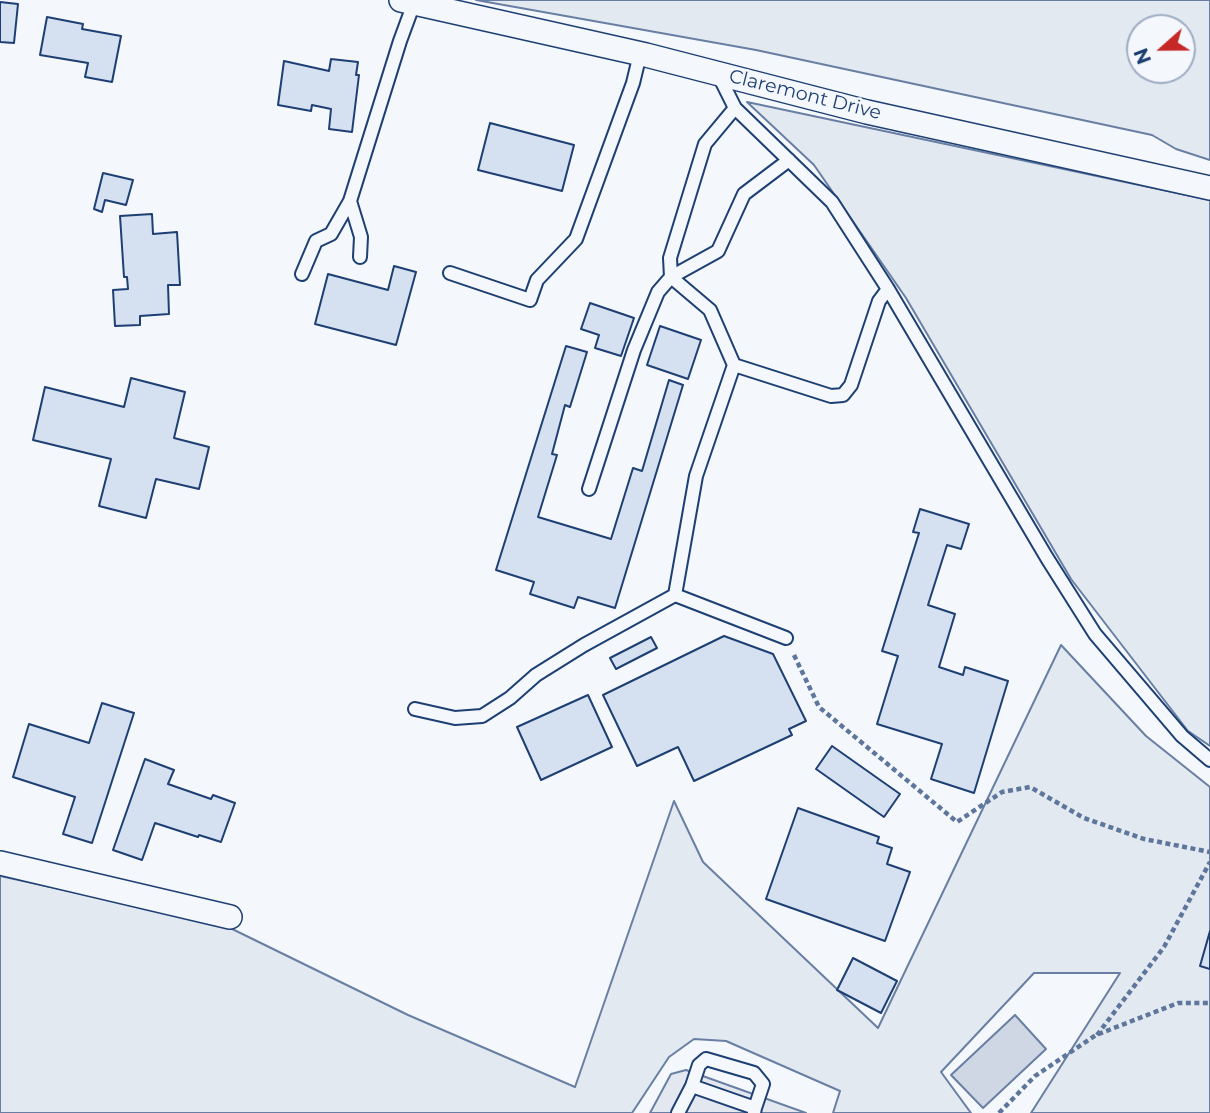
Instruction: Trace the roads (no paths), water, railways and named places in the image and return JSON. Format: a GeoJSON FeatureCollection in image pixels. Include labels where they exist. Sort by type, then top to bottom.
{"type":"FeatureCollection","features":[{"type":"Feature","properties":{"kind":"street","name":"Claremont Drive"},"geometry":{"type":"LineString","coordinates":[[408,1],[639,54],[867,111],[1210,188]]}},
{"type":"Feature","properties":{"kind":"street"},"geometry":{"type":"LineString","coordinates":[[0,863],[230,917]]}},
{"type":"Feature","properties":{"kind":"lane"},"geometry":{"type":"LineString","coordinates":[[302,274],[316,241],[331,234],[350,201],[400,41],[408,1]]}},
{"type":"Feature","properties":{"kind":"lane"},"geometry":{"type":"LineString","coordinates":[[450,273],[530,300],[537,280],[576,239],[633,83],[639,54]]}},
{"type":"Feature","properties":{"kind":"lane"},"geometry":{"type":"LineString","coordinates":[[718,74],[734,108],[832,202],[888,289],[1095,634],[1182,736],[1210,760]]}},
{"type":"Feature","properties":{"kind":"lane"},"geometry":{"type":"LineString","coordinates":[[675,595],[696,476],[734,365],[710,310],[671,277],[670,258],[705,144],[734,108]]}},
{"type":"Feature","properties":{"kind":"lane"},"geometry":{"type":"LineString","coordinates":[[589,489],[634,350],[658,292],[671,277],[718,251],[744,194],[789,160]]}},
{"type":"Feature","properties":{"kind":"lane"},"geometry":{"type":"LineString","coordinates":[[350,201],[361,237],[360,257]]}},
{"type":"Feature","properties":{"kind":"lane"},"geometry":{"type":"LineString","coordinates":[[734,365],[831,396],[843,395],[851,385],[878,301],[888,289]]}},
{"type":"Feature","properties":{"kind":"lane"},"geometry":{"type":"LineString","coordinates":[[415,709],[455,718],[482,716],[510,698],[536,675],[675,595],[786,638]]}},
{"type":"Feature","properties":{"kind":"lane"},"geometry":{"type":"LineString","coordinates":[[678,1113],[699,1065],[706,1059],[754,1073],[763,1084],[754,1110],[692,1086]]}}]}
